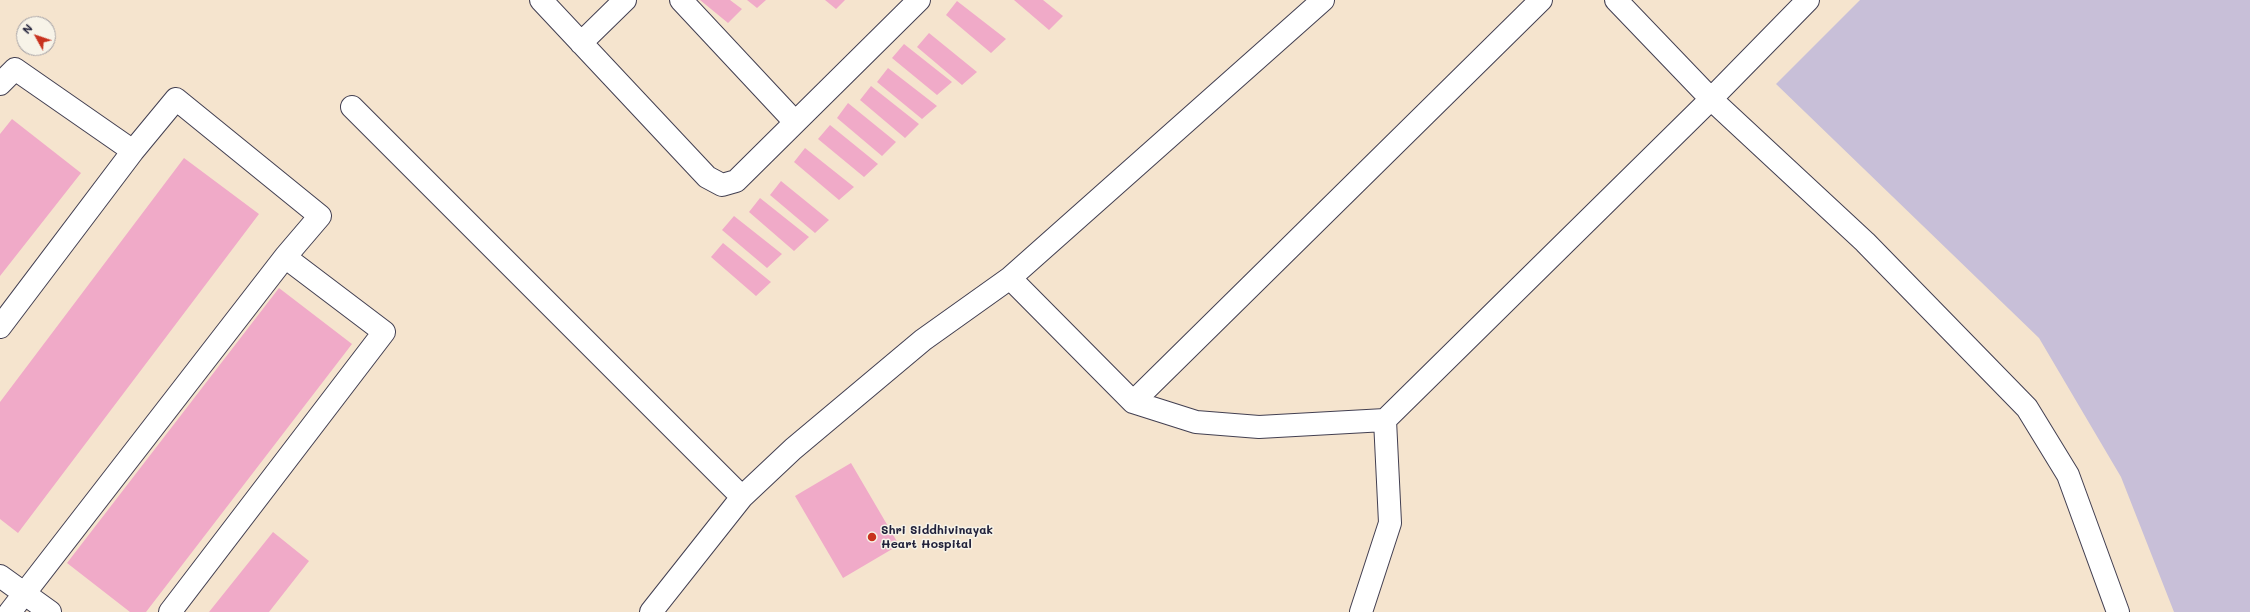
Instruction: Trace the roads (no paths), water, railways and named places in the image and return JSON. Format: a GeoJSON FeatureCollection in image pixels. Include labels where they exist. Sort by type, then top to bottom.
{"type":"FeatureCollection","features":[{"type":"Feature","properties":{"kind":"street"},"geometry":{"type":"LineString","coordinates":[[541,0],[707,177],[722,185],[736,181],[919,0]]}},
{"type":"Feature","properties":{"kind":"street"},"geometry":{"type":"LineString","coordinates":[[581,43],[625,0]]}},
{"type":"Feature","properties":{"kind":"street"},"geometry":{"type":"LineString","coordinates":[[681,0],[795,122]]}},
{"type":"Feature","properties":{"kind":"street"},"geometry":{"type":"LineString","coordinates":[[652,612],[742,496],[793,450],[923,340],[1010,278],[1323,0]]}},
{"type":"Feature","properties":{"kind":"street"},"geometry":{"type":"LineString","coordinates":[[1133,402],[1541,0]]}},
{"type":"Feature","properties":{"kind":"street"},"geometry":{"type":"LineString","coordinates":[[1616,0],[1711,99],[1865,242],[2027,408],[2068,475],[2118,612]]}},
{"type":"Feature","properties":{"kind":"street"},"geometry":{"type":"LineString","coordinates":[[1010,278],[1133,402],[1196,422],[1259,427],[1385,420],[1711,99],[1808,0]]}},
{"type":"Feature","properties":{"kind":"street"},"geometry":{"type":"LineString","coordinates":[[0,84],[15,69],[133,150]]}},
{"type":"Feature","properties":{"kind":"street"},"geometry":{"type":"LineString","coordinates":[[0,327],[133,150],[176,99],[320,216],[285,257],[10,612]]}},
{"type":"Feature","properties":{"kind":"street"},"geometry":{"type":"LineString","coordinates":[[352,106],[742,496]]}},
{"type":"Feature","properties":{"kind":"street"},"geometry":{"type":"LineString","coordinates":[[170,612],[384,332],[285,257]]}},
{"type":"Feature","properties":{"kind":"street"},"geometry":{"type":"LineString","coordinates":[[1361,612],[1390,523],[1385,420]]}},
{"type":"Feature","properties":{"kind":"street"},"geometry":{"type":"LineString","coordinates":[[0,576],[50,612]]}},
{"type":"Feature","properties":{"kind":"place","name":"Shri Siddhivinayak Heart Hospital"},"geometry":{"type":"Point","coordinates":[872,537]}}]}
